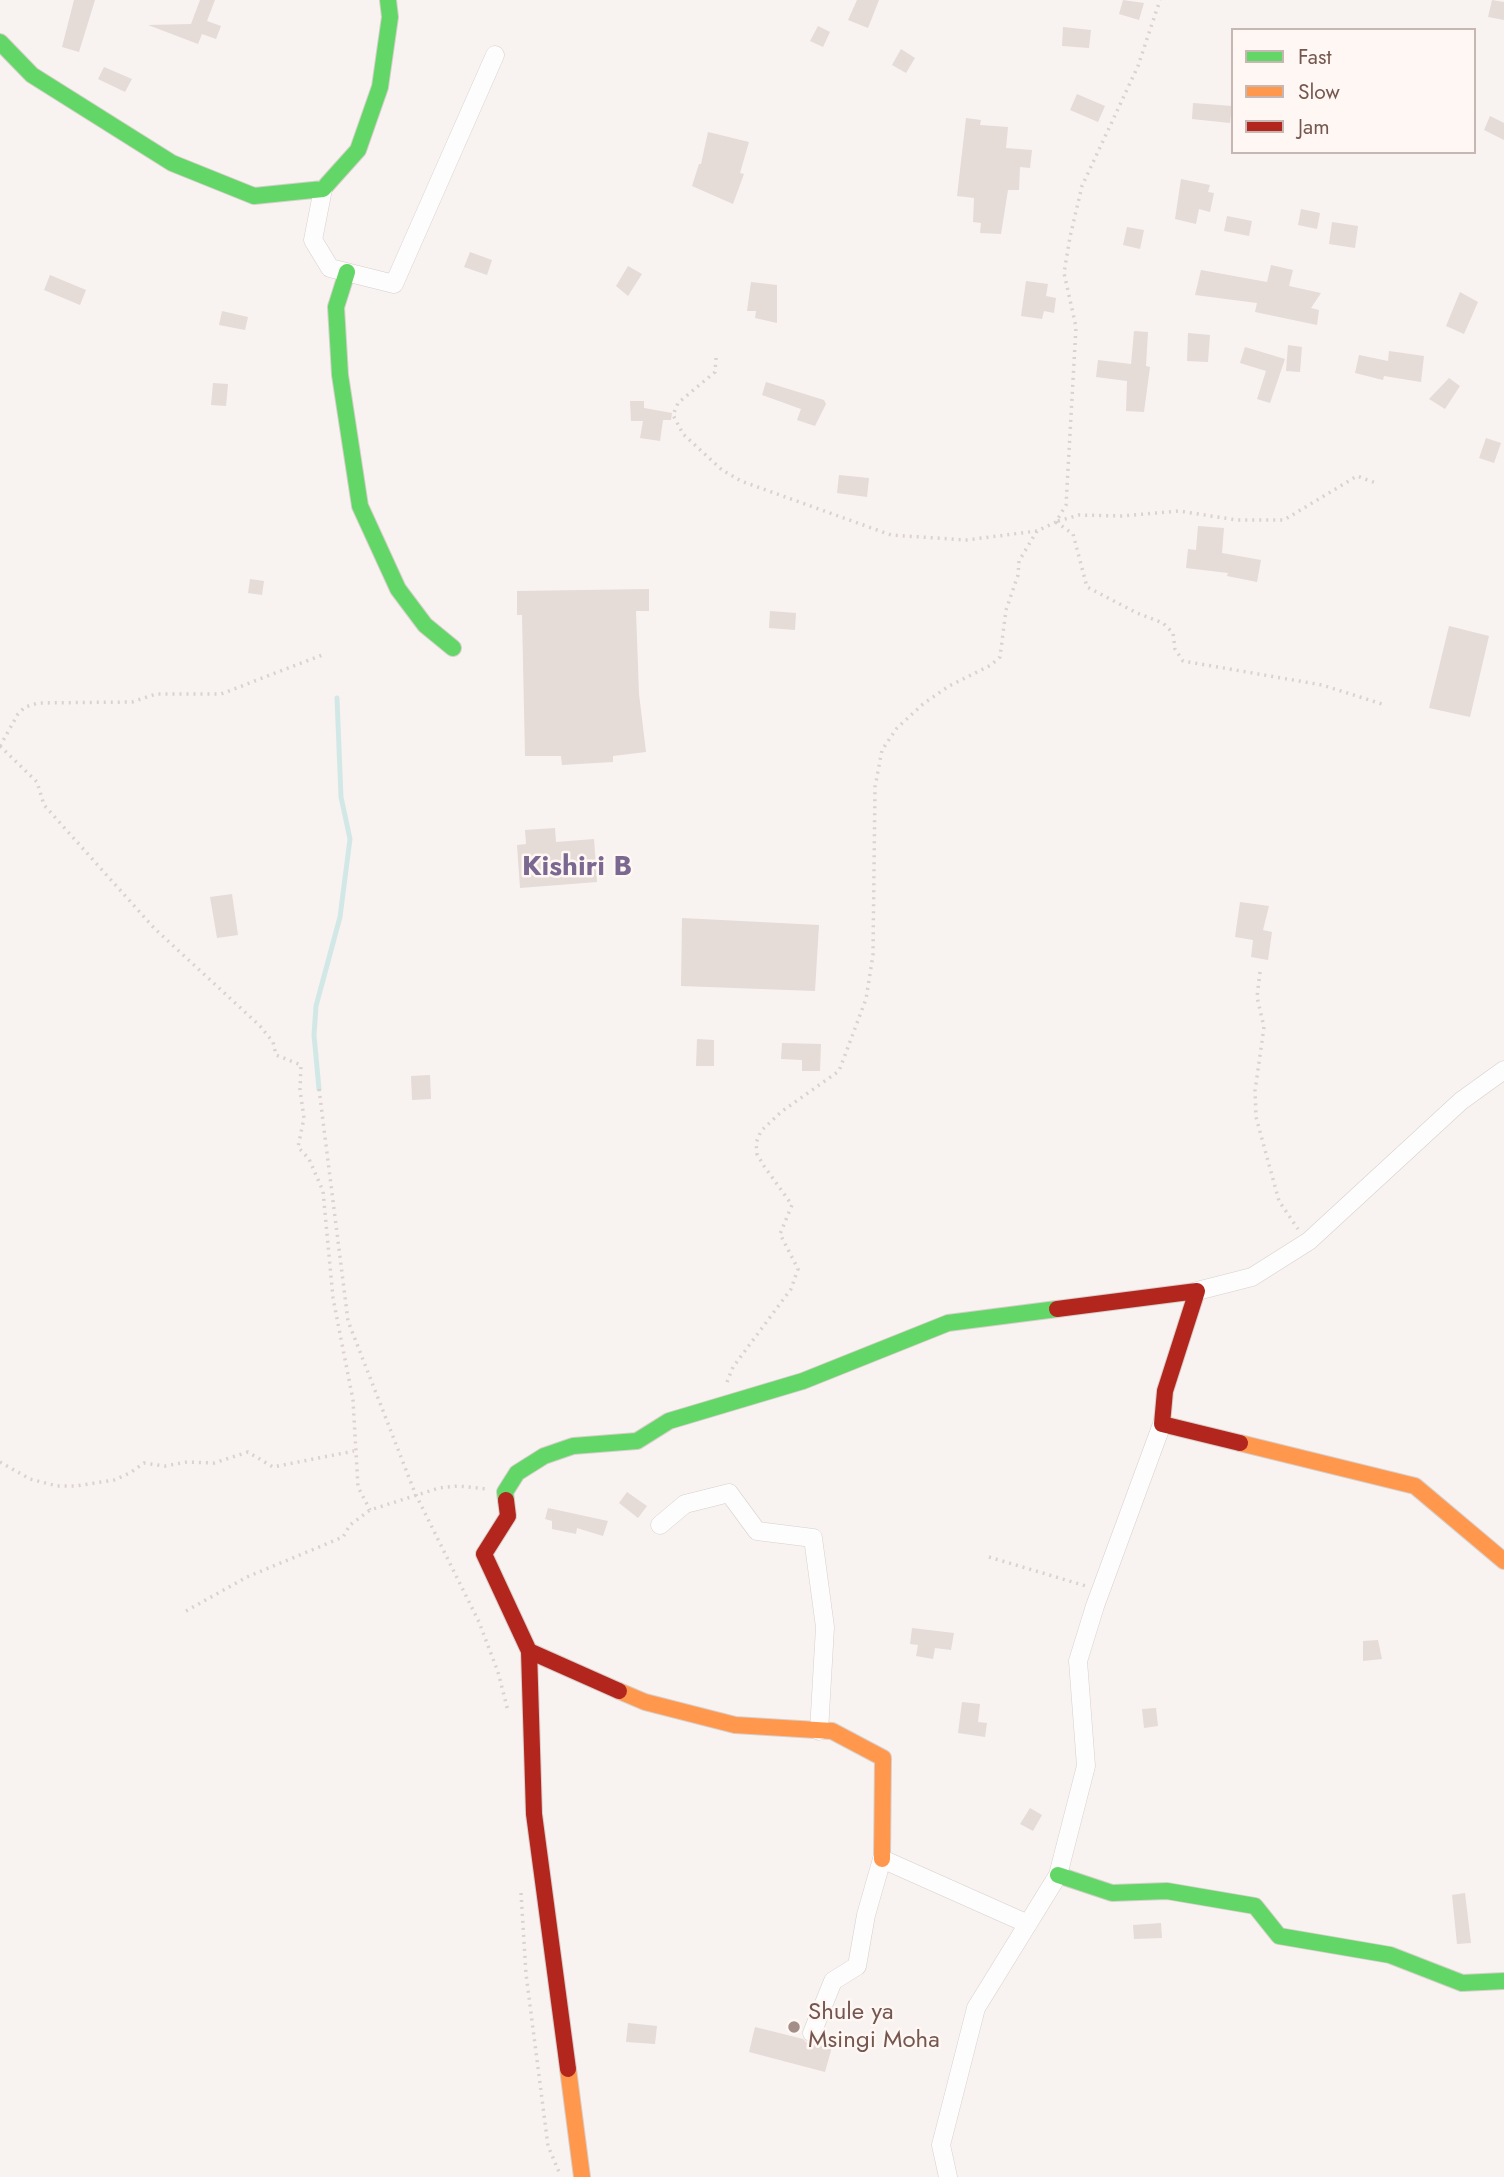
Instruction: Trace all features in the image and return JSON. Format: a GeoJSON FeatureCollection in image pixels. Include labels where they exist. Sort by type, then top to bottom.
{"type":"FeatureCollection","features":[{"type":"Feature","properties":{"kind":"street"},"geometry":{"type":"LineString","coordinates":[[388,0],[390,17],[380,87],[367,125],[358,150],[323,189],[313,240],[330,268],[394,284],[495,55]]}},
{"type":"Feature","properties":{"kind":"street"},"geometry":{"type":"LineString","coordinates":[[0,42],[32,75],[172,163],[254,196],[323,189]]}},
{"type":"Feature","properties":{"kind":"street"},"geometry":{"type":"LineString","coordinates":[[347,272],[336,307],[340,375],[360,506],[398,589],[425,625],[453,648]]}},
{"type":"Feature","properties":{"kind":"street"},"geometry":{"type":"LineString","coordinates":[[582,2177],[534,1814],[529,1651],[484,1554],[508,1516],[505,1492],[517,1473],[544,1456],[573,1447],[637,1441],[669,1421],[803,1381],[948,1323],[1197,1291],[1252,1278],[1309,1241],[1461,1101],[1504,1070]]}},
{"type":"Feature","properties":{"kind":"street"},"geometry":{"type":"LineString","coordinates":[[948,2177],[941,2145],[976,2008],[1058,1875],[1086,1766],[1078,1661],[1162,1424],[1165,1391],[1197,1291]]}},
{"type":"Feature","properties":{"kind":"street"},"geometry":{"type":"LineString","coordinates":[[1162,1424],[1415,1486],[1504,1561]]}},
{"type":"Feature","properties":{"kind":"street"},"geometry":{"type":"LineString","coordinates":[[660,1525],[685,1504],[729,1493],[757,1531],[813,1538],[825,1628],[819,1731]]}},
{"type":"Feature","properties":{"kind":"street"},"geometry":{"type":"LineString","coordinates":[[529,1651],[645,1702],[735,1725],[832,1731],[883,1758],[882,1859],[866,1914],[857,1966],[833,1981],[812,2033]]}},
{"type":"Feature","properties":{"kind":"street"},"geometry":{"type":"LineString","coordinates":[[882,1859],[1028,1924]]}},
{"type":"Feature","properties":{"kind":"street"},"geometry":{"type":"LineString","coordinates":[[1058,1875],[1112,1893],[1167,1891],[1255,1906],[1279,1936],[1390,1955],[1462,1983],[1504,1981]]}},
{"type":"Feature","properties":{"kind":"path"},"geometry":{"type":"LineString","coordinates":[[1056,522],[1066,505],[1072,417],[1076,327],[1064,273],[1070,237],[1082,186],[1138,66],[1160,0]]}},
{"type":"Feature","properties":{"kind":"path"},"geometry":{"type":"LineString","coordinates":[[716,358],[715,372],[678,403],[673,415],[683,434],[722,470],[741,481],[891,534],[966,540],[1037,531],[1079,514],[1122,516],[1179,511],[1237,520],[1284,520],[1357,477],[1376,483]]}},
{"type":"Feature","properties":{"kind":"path"},"geometry":{"type":"LineString","coordinates":[[1056,522],[1073,534],[1087,587],[1163,623],[1173,633],[1175,649],[1183,661],[1322,685],[1382,705]]}},
{"type":"Feature","properties":{"kind":"path"},"geometry":{"type":"LineString","coordinates":[[717,1407],[733,1367],[791,1289],[798,1269],[780,1234],[792,1205],[757,1154],[756,1143],[761,1131],[781,1112],[839,1071],[866,999],[873,955],[875,787],[882,750],[897,728],[923,704],[949,686],[991,666],[1000,657],[1006,610],[1019,561],[1037,531]]}},
{"type":"Feature","properties":{"kind":"path"},"geometry":{"type":"LineString","coordinates":[[322,655],[221,694],[156,694],[132,702],[38,704],[25,707],[18,714],[0,746],[37,782],[44,805],[154,928],[260,1026],[273,1041],[276,1055],[301,1065],[300,1090],[304,1118],[298,1147],[309,1159],[323,1191],[333,1298],[353,1399],[354,1451],[359,1487],[370,1510]]}},
{"type":"Feature","properties":{"kind":"path"},"geometry":{"type":"LineString","coordinates":[[1260,972],[1257,997],[1264,1027],[1255,1091],[1256,1117],[1279,1201],[1291,1222],[1309,1241]]}},
{"type":"Feature","properties":{"kind":"path"},"geometry":{"type":"LineString","coordinates":[[319,1089],[348,1321],[415,1493],[479,1622],[498,1672],[509,1716]]}},
{"type":"Feature","properties":{"kind":"path"},"geometry":{"type":"LineString","coordinates":[[0,1462],[30,1479],[57,1486],[76,1486],[114,1480],[144,1463],[165,1466],[187,1462],[214,1463],[248,1452],[273,1467],[354,1451]]}},
{"type":"Feature","properties":{"kind":"path"},"geometry":{"type":"LineString","coordinates":[[186,1611],[247,1577],[343,1537],[351,1525],[370,1510],[415,1493],[458,1486],[505,1492]]}},
{"type":"Feature","properties":{"kind":"path"},"geometry":{"type":"LineString","coordinates":[[989,1557],[1101,1591]]}},
{"type":"Feature","properties":{"kind":"path"},"geometry":{"type":"LineString","coordinates":[[521,1891],[526,1974],[548,2146],[561,2177]]}},
{"type":"Feature","properties":{"kind":"building"},"geometry":{"type":"Polygon","coordinates":[[[74,0],[95,0],[79,52],[62,47],[74,0]]]}},
{"type":"Feature","properties":{"kind":"building"},"geometry":{"type":"Polygon","coordinates":[[[200,0],[215,0],[207,21],[221,26],[216,39],[202,34],[198,44],[148,25],[191,24],[200,0]]]}},
{"type":"Feature","properties":{"kind":"building"},"geometry":{"type":"Polygon","coordinates":[[[857,0],[879,0],[868,28],[848,20],[857,0]]]}},
{"type":"Feature","properties":{"kind":"building"},"geometry":{"type":"Polygon","coordinates":[[[1123,0],[1144,3],[1139,20],[1119,14],[1123,0]]]}},
{"type":"Feature","properties":{"kind":"building"},"geometry":{"type":"Polygon","coordinates":[[[1492,0],[1504,2],[1504,20],[1488,17],[1492,0]]]}},
{"type":"Feature","properties":{"kind":"building"},"geometry":{"type":"Polygon","coordinates":[[[818,26],[830,32],[823,47],[810,41],[818,26]]]}},
{"type":"Feature","properties":{"kind":"building"},"geometry":{"type":"Polygon","coordinates":[[[1063,27],[1091,30],[1089,48],[1062,46],[1063,27]]]}},
{"type":"Feature","properties":{"kind":"building"},"geometry":{"type":"Polygon","coordinates":[[[901,49],[915,58],[906,73],[892,65],[901,49]]]}},
{"type":"Feature","properties":{"kind":"building"},"geometry":{"type":"Polygon","coordinates":[[[104,67],[132,79],[125,92],[98,79],[104,67]]]}},
{"type":"Feature","properties":{"kind":"building"},"geometry":{"type":"Polygon","coordinates":[[[1077,94],[1105,106],[1098,122],[1070,110],[1077,94]]]}},
{"type":"Feature","properties":{"kind":"building"},"geometry":{"type":"Polygon","coordinates":[[[1193,103],[1231,106],[1230,123],[1192,119],[1193,103]]]}},
{"type":"Feature","properties":{"kind":"building"},"geometry":{"type":"Polygon","coordinates":[[[1490,116],[1504,123],[1504,140],[1484,130],[1490,116]]]}},
{"type":"Feature","properties":{"kind":"building"},"geometry":{"type":"Polygon","coordinates":[[[966,118],[981,120],[980,125],[1008,127],[1006,148],[1032,150],[1030,168],[1020,167],[1019,190],[1008,190],[1001,234],[980,233],[981,223],[973,222],[974,198],[957,196],[966,118]]]}},
{"type":"Feature","properties":{"kind":"building"},"geometry":{"type":"Polygon","coordinates":[[[708,132],[749,142],[740,173],[744,174],[733,204],[692,186],[701,164],[708,132]]]}},
{"type":"Feature","properties":{"kind":"building"},"geometry":{"type":"Polygon","coordinates":[[[1181,179],[1210,185],[1208,192],[1214,193],[1210,212],[1199,209],[1196,224],[1175,219],[1181,179]]]}},
{"type":"Feature","properties":{"kind":"building"},"geometry":{"type":"Polygon","coordinates":[[[1301,209],[1320,213],[1317,229],[1298,225],[1301,209]]]}},
{"type":"Feature","properties":{"kind":"building"},"geometry":{"type":"Polygon","coordinates":[[[1227,216],[1252,221],[1249,236],[1224,231],[1227,216]]]}},
{"type":"Feature","properties":{"kind":"building"},"geometry":{"type":"Polygon","coordinates":[[[1332,222],[1358,226],[1355,248],[1329,244],[1332,222]]]}},
{"type":"Feature","properties":{"kind":"building"},"geometry":{"type":"Polygon","coordinates":[[[1127,227],[1144,230],[1140,249],[1123,245],[1127,227]]]}},
{"type":"Feature","properties":{"kind":"building"},"geometry":{"type":"Polygon","coordinates":[[[470,252],[492,260],[487,275],[464,267],[470,252]]]}},
{"type":"Feature","properties":{"kind":"building"},"geometry":{"type":"Polygon","coordinates":[[[1271,265],[1293,270],[1289,286],[1321,293],[1311,308],[1319,310],[1317,325],[1255,312],[1257,303],[1195,295],[1201,270],[1267,282],[1271,265]]]}},
{"type":"Feature","properties":{"kind":"building"},"geometry":{"type":"Polygon","coordinates":[[[628,266],[642,274],[628,296],[616,286],[628,266]]]}},
{"type":"Feature","properties":{"kind":"building"},"geometry":{"type":"Polygon","coordinates":[[[50,275],[86,290],[80,305],[44,290],[50,275]]]}},
{"type":"Feature","properties":{"kind":"building"},"geometry":{"type":"Polygon","coordinates":[[[1026,281],[1048,284],[1046,296],[1056,298],[1054,313],[1044,311],[1042,319],[1021,316],[1026,281]]]}},
{"type":"Feature","properties":{"kind":"building"},"geometry":{"type":"Polygon","coordinates":[[[751,282],[777,285],[777,323],[755,318],[756,311],[747,311],[751,282]]]}},
{"type":"Feature","properties":{"kind":"building"},"geometry":{"type":"Polygon","coordinates":[[[1460,292],[1478,302],[1464,334],[1446,326],[1460,292]]]}},
{"type":"Feature","properties":{"kind":"building"},"geometry":{"type":"Polygon","coordinates":[[[222,311],[248,317],[245,330],[219,325],[222,311]]]}},
{"type":"Feature","properties":{"kind":"building"},"geometry":{"type":"Polygon","coordinates":[[[1134,331],[1148,332],[1146,366],[1150,367],[1144,412],[1126,411],[1127,381],[1096,377],[1098,360],[1131,364],[1134,331]]]}},
{"type":"Feature","properties":{"kind":"building"},"geometry":{"type":"Polygon","coordinates":[[[1188,333],[1210,335],[1208,362],[1187,361],[1188,333]]]}},
{"type":"Feature","properties":{"kind":"building"},"geometry":{"type":"Polygon","coordinates":[[[1288,345],[1302,347],[1300,372],[1286,371],[1288,345]]]}},
{"type":"Feature","properties":{"kind":"building"},"geometry":{"type":"Polygon","coordinates":[[[1245,347],[1285,359],[1270,403],[1257,399],[1266,371],[1240,363],[1245,347]]]}},
{"type":"Feature","properties":{"kind":"building"},"geometry":{"type":"Polygon","coordinates":[[[1389,351],[1424,356],[1421,382],[1384,376],[1383,380],[1355,373],[1359,355],[1388,361],[1389,351]]]}},
{"type":"Feature","properties":{"kind":"building"},"geometry":{"type":"Polygon","coordinates":[[[1449,378],[1460,386],[1445,409],[1429,399],[1449,378]]]}},
{"type":"Feature","properties":{"kind":"building"},"geometry":{"type":"Polygon","coordinates":[[[766,382],[824,400],[826,404],[815,426],[797,420],[801,409],[762,395],[766,382]]]}},
{"type":"Feature","properties":{"kind":"building"},"geometry":{"type":"Polygon","coordinates":[[[213,383],[228,384],[226,406],[211,405],[213,383]]]}},
{"type":"Feature","properties":{"kind":"building"},"geometry":{"type":"Polygon","coordinates":[[[630,401],[644,401],[644,408],[672,413],[671,420],[663,420],[660,441],[640,438],[643,421],[631,421],[630,401]]]}},
{"type":"Feature","properties":{"kind":"building"},"geometry":{"type":"Polygon","coordinates":[[[1486,438],[1501,443],[1494,463],[1479,458],[1486,438]]]}},
{"type":"Feature","properties":{"kind":"building"},"geometry":{"type":"Polygon","coordinates":[[[839,475],[869,478],[867,497],[837,493],[839,475]]]}},
{"type":"Feature","properties":{"kind":"building"},"geometry":{"type":"Polygon","coordinates":[[[1198,526],[1224,528],[1222,553],[1261,560],[1257,582],[1227,576],[1228,573],[1186,568],[1188,549],[1196,550],[1198,526]]]}},
{"type":"Feature","properties":{"kind":"building"},"geometry":{"type":"Polygon","coordinates":[[[250,579],[264,581],[262,595],[248,593],[250,579]]]}},
{"type":"Feature","properties":{"kind":"building"},"geometry":{"type":"Polygon","coordinates":[[[649,589],[649,611],[636,611],[639,694],[646,752],[613,756],[613,762],[562,765],[561,756],[525,756],[522,615],[517,615],[517,591],[649,589]]]}},
{"type":"Feature","properties":{"kind":"building"},"geometry":{"type":"Polygon","coordinates":[[[770,611],[796,613],[795,630],[769,628],[770,611]]]}},
{"type":"Feature","properties":{"kind":"building"},"geometry":{"type":"Polygon","coordinates":[[[1449,626],[1489,636],[1470,717],[1429,708],[1449,626]]]}},
{"type":"Feature","properties":{"kind":"building"},"geometry":{"type":"Polygon","coordinates":[[[555,828],[556,842],[594,839],[597,882],[520,888],[517,845],[526,844],[525,830],[555,828]]]}},
{"type":"Feature","properties":{"kind":"building"},"geometry":{"type":"Polygon","coordinates":[[[232,894],[238,935],[217,938],[210,897],[232,894]]]}},
{"type":"Feature","properties":{"kind":"building"},"geometry":{"type":"Polygon","coordinates":[[[1240,902],[1269,906],[1263,930],[1272,932],[1268,960],[1251,957],[1253,940],[1235,937],[1240,902]]]}},
{"type":"Feature","properties":{"kind":"building"},"geometry":{"type":"Polygon","coordinates":[[[682,918],[819,925],[815,991],[681,986],[682,918]]]}},
{"type":"Feature","properties":{"kind":"building"},"geometry":{"type":"Polygon","coordinates":[[[697,1039],[714,1040],[714,1066],[696,1066],[697,1039]]]}},
{"type":"Feature","properties":{"kind":"building"},"geometry":{"type":"Polygon","coordinates":[[[782,1043],[821,1044],[820,1071],[802,1071],[802,1060],[781,1059],[782,1043]]]}},
{"type":"Feature","properties":{"kind":"building"},"geometry":{"type":"Polygon","coordinates":[[[430,1075],[431,1099],[412,1100],[411,1076],[430,1075]]]}},
{"type":"Feature","properties":{"kind":"building"},"geometry":{"type":"Polygon","coordinates":[[[627,1492],[647,1506],[638,1518],[619,1503],[627,1492]]]}},
{"type":"Feature","properties":{"kind":"building"},"geometry":{"type":"Polygon","coordinates":[[[548,1508],[608,1521],[603,1536],[577,1528],[576,1534],[552,1529],[552,1521],[545,1519],[548,1508]]]}},
{"type":"Feature","properties":{"kind":"building"},"geometry":{"type":"Polygon","coordinates":[[[912,1628],[954,1633],[951,1650],[935,1648],[933,1659],[916,1656],[918,1645],[910,1644],[912,1628]]]}},
{"type":"Feature","properties":{"kind":"building"},"geometry":{"type":"Polygon","coordinates":[[[1378,1640],[1382,1659],[1363,1661],[1363,1641],[1378,1640]]]}},
{"type":"Feature","properties":{"kind":"building"},"geometry":{"type":"Polygon","coordinates":[[[962,1702],[980,1704],[978,1722],[987,1723],[985,1737],[958,1733],[962,1702]]]}},
{"type":"Feature","properties":{"kind":"building"},"geometry":{"type":"Polygon","coordinates":[[[1156,1708],[1158,1726],[1144,1728],[1142,1709],[1156,1708]]]}},
{"type":"Feature","properties":{"kind":"building"},"geometry":{"type":"Polygon","coordinates":[[[1030,1808],[1042,1815],[1033,1831],[1020,1824],[1030,1808]]]}},
{"type":"Feature","properties":{"kind":"building"},"geometry":{"type":"Polygon","coordinates":[[[1465,1893],[1471,1943],[1457,1944],[1452,1895],[1465,1893]]]}},
{"type":"Feature","properties":{"kind":"building"},"geometry":{"type":"Polygon","coordinates":[[[1161,1923],[1162,1938],[1134,1939],[1133,1925],[1161,1923]]]}},
{"type":"Feature","properties":{"kind":"building"},"geometry":{"type":"Polygon","coordinates":[[[628,2023],[657,2026],[655,2044],[626,2042],[628,2023]]]}},
{"type":"Feature","properties":{"kind":"building"},"geometry":{"type":"Polygon","coordinates":[[[755,2027],[803,2039],[808,2044],[832,2047],[825,2072],[749,2052],[755,2027]]]}},
{"type":"Feature","properties":{"kind":"waterway"},"geometry":{"type":"LineString","coordinates":[[319,1089],[314,1035],[316,1006],[340,917],[350,839],[341,797],[337,698]]}},
{"type":"Feature","properties":{"kind":"traffic: fast"},"geometry":{"type":"LineString","coordinates":[[0,42],[32,75],[172,163],[254,196],[323,189],[358,150],[380,87],[390,17],[388,0]]}},
{"type":"Feature","properties":{"kind":"traffic: fast"},"geometry":{"type":"LineString","coordinates":[[347,272],[336,307],[340,375],[360,506],[398,589],[425,625],[453,648]]}},
{"type":"Feature","properties":{"kind":"traffic: fast"},"geometry":{"type":"LineString","coordinates":[[506,1500],[505,1492],[517,1473],[544,1456],[573,1446],[637,1441],[669,1421],[803,1381],[948,1323],[1057,1309]]}},
{"type":"Feature","properties":{"kind":"traffic: fast"},"geometry":{"type":"LineString","coordinates":[[1058,1875],[1112,1893],[1167,1891],[1255,1906],[1279,1936],[1390,1955],[1462,1983],[1504,1981]]}},
{"type":"Feature","properties":{"kind":"traffic: slow"},"geometry":{"type":"LineString","coordinates":[[1240,1443],[1415,1486],[1504,1561]]}},
{"type":"Feature","properties":{"kind":"traffic: slow"},"geometry":{"type":"LineString","coordinates":[[619,1691],[645,1702],[735,1725],[832,1731],[883,1758],[882,1859]]}},
{"type":"Feature","properties":{"kind":"traffic: slow"},"geometry":{"type":"LineString","coordinates":[[568,2069],[582,2177]]}},
{"type":"Feature","properties":{"kind":"traffic: jam"},"geometry":{"type":"LineString","coordinates":[[1057,1309],[1197,1291],[1165,1391],[1162,1424],[1240,1443]]}},
{"type":"Feature","properties":{"kind":"traffic: jam"},"geometry":{"type":"LineString","coordinates":[[506,1500],[508,1516],[484,1554],[529,1651],[619,1691]]}},
{"type":"Feature","properties":{"kind":"traffic: jam"},"geometry":{"type":"LineString","coordinates":[[529,1651],[534,1814],[568,2069]]}},
{"type":"Feature","properties":{"kind":"place","name":"Shule ya Msingi Moha"},"geometry":{"type":"Point","coordinates":[794,2027]}},
{"type":"Feature","properties":{"kind":"district","name":"Kishiri B"},"geometry":{"type":"Point","coordinates":[577,868]}}]}
